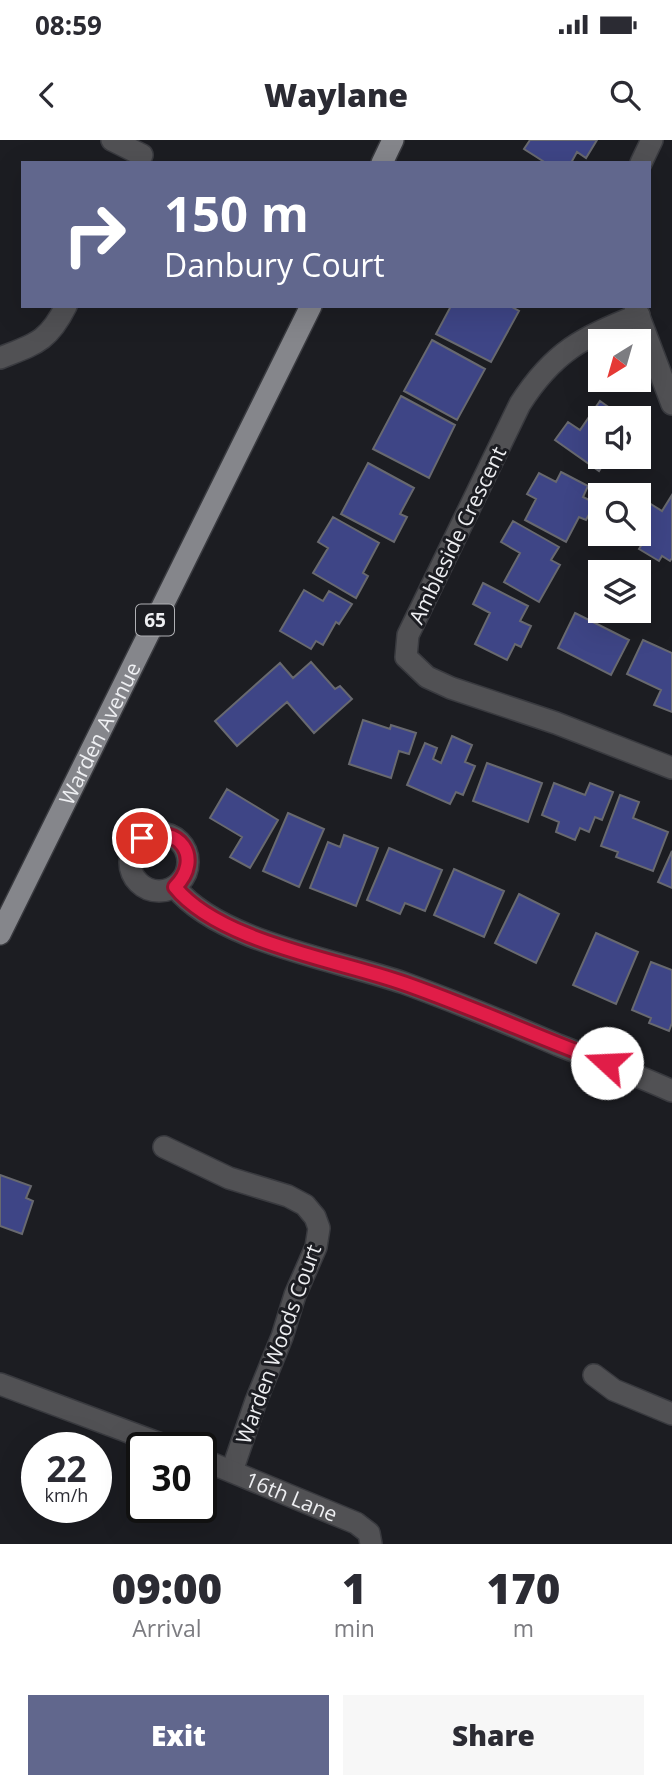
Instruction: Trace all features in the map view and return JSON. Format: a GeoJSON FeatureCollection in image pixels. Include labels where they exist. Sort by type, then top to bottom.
{"type":"FeatureCollection","features":[{"type":"Feature","properties":{"kind":"main road"},"geometry":{"type":"LineString","coordinates":[[383,161],[393,140]]}},
{"type":"Feature","properties":{"kind":"main road","name":"Warden Avenue"},"geometry":{"type":"LineString","coordinates":[[0,934],[310,308]]}},
{"type":"Feature","properties":{"kind":"street"},"geometry":{"type":"LineString","coordinates":[[112,140],[143,153]]}},
{"type":"Feature","properties":{"kind":"street"},"geometry":{"type":"LineString","coordinates":[[642,161],[652,140]]}},
{"type":"Feature","properties":{"kind":"street"},"geometry":{"type":"LineString","coordinates":[[0,358],[40,342],[56,326],[65,308]]}},
{"type":"Feature","properties":{"kind":"street"},"geometry":{"type":"LineString","coordinates":[[637,311],[672,404]]}},
{"type":"Feature","properties":{"kind":"street","name":"Ambleside Crescent"},"geometry":{"type":"LineString","coordinates":[[637,311],[576,343],[536,379],[520,404],[408,635],[406,657],[427,677],[450,688],[556,723],[672,768]]}},
{"type":"Feature","properties":{"kind":"street"},"geometry":{"type":"LineString","coordinates":[[175,887],[187,901],[214,918],[249,934],[405,984],[672,1091]]}},
{"type":"Feature","properties":{"kind":"street","name":"Warden Woods Court"},"geometry":{"type":"LineString","coordinates":[[164,1147],[229,1178],[288,1196],[304,1205],[315,1217],[318,1228],[316,1247],[295,1294],[233,1471]]}},
{"type":"Feature","properties":{"kind":"street"},"geometry":{"type":"LineString","coordinates":[[594,1375],[614,1390],[672,1414]]}},
{"type":"Feature","properties":{"kind":"street"},"geometry":{"type":"LineString","coordinates":[[0,1384],[129,1432]]}},
{"type":"Feature","properties":{"kind":"street","name":"16th Lane"},"geometry":{"type":"LineString","coordinates":[[217,1465],[356,1523],[369,1533],[371,1544]]}},
{"type":"Feature","properties":{"kind":"building"},"geometry":{"type":"Polygon","coordinates":[[[530,140],[597,140],[586,158],[577,152],[572,161],[543,161],[524,149],[530,140]]]}},
{"type":"Feature","properties":{"kind":"building"},"geometry":{"type":"Polygon","coordinates":[[[450,308],[514,308],[519,311],[491,362],[436,334],[450,308]]]}},
{"type":"Feature","properties":{"kind":"building"},"geometry":{"type":"Polygon","coordinates":[[[432,340],[485,369],[457,420],[404,391],[432,340]]]}},
{"type":"Feature","properties":{"kind":"building"},"geometry":{"type":"Polygon","coordinates":[[[401,396],[455,425],[429,478],[373,449],[401,396]]]}},
{"type":"Feature","properties":{"kind":"building"},"geometry":{"type":"Polygon","coordinates":[[[588,418],[588,463],[555,440],[568,422],[580,430],[588,418]]]}},
{"type":"Feature","properties":{"kind":"building"},"geometry":{"type":"Polygon","coordinates":[[[368,463],[414,488],[400,514],[407,517],[394,542],[341,514],[368,463]]]}},
{"type":"Feature","properties":{"kind":"building"},"geometry":{"type":"Polygon","coordinates":[[[561,472],[588,486],[583,497],[588,500],[588,516],[586,520],[579,517],[566,542],[525,520],[536,499],[527,494],[539,473],[556,482],[561,472]]]}},
{"type":"Feature","properties":{"kind":"building"},"geometry":{"type":"Polygon","coordinates":[[[672,495],[670,561],[662,556],[659,561],[639,549],[641,546],[651,546],[651,504],[662,511],[672,495]]]}},
{"type":"Feature","properties":{"kind":"building"},"geometry":{"type":"Polygon","coordinates":[[[333,517],[379,543],[363,573],[368,576],[356,598],[313,573],[328,548],[318,542],[333,517]]]}},
{"type":"Feature","properties":{"kind":"building"},"geometry":{"type":"Polygon","coordinates":[[[513,521],[559,547],[551,560],[560,565],[539,602],[504,582],[520,553],[501,542],[513,521]]]}},
{"type":"Feature","properties":{"kind":"building"},"geometry":{"type":"Polygon","coordinates":[[[483,583],[528,606],[520,621],[531,626],[521,647],[515,644],[507,660],[475,644],[490,613],[473,604],[483,583]]]}},
{"type":"Feature","properties":{"kind":"building"},"geometry":{"type":"Polygon","coordinates":[[[304,590],[323,601],[329,591],[352,604],[339,624],[336,622],[323,645],[316,641],[311,649],[280,631],[304,590]]]}},
{"type":"Feature","properties":{"kind":"building"},"geometry":{"type":"Polygon","coordinates":[[[575,613],[588,620],[588,623],[595,623],[629,640],[611,675],[558,648],[575,613]]]}},
{"type":"Feature","properties":{"kind":"building"},"geometry":{"type":"Polygon","coordinates":[[[643,640],[672,653],[672,712],[654,705],[661,690],[627,674],[643,640]]]}},
{"type":"Feature","properties":{"kind":"building"},"geometry":{"type":"Polygon","coordinates":[[[311,662],[335,689],[340,686],[352,699],[314,733],[287,702],[237,746],[215,721],[280,663],[293,678],[311,662]]]}},
{"type":"Feature","properties":{"kind":"building"},"geometry":{"type":"Polygon","coordinates":[[[363,720],[390,729],[391,725],[416,733],[409,754],[399,751],[391,778],[349,764],[363,720]]]}},
{"type":"Feature","properties":{"kind":"building"},"geometry":{"type":"Polygon","coordinates":[[[452,736],[472,745],[465,762],[475,766],[463,795],[456,792],[450,804],[407,785],[425,743],[437,748],[433,759],[441,763],[452,736]]]}},
{"type":"Feature","properties":{"kind":"building"},"geometry":{"type":"Polygon","coordinates":[[[487,763],[542,783],[528,822],[473,801],[487,763]]]}},
{"type":"Feature","properties":{"kind":"building"},"geometry":{"type":"Polygon","coordinates":[[[554,783],[585,795],[590,783],[613,792],[602,820],[595,817],[589,832],[580,828],[575,840],[556,832],[559,822],[542,815],[554,783]]]}},
{"type":"Feature","properties":{"kind":"building"},"geometry":{"type":"Polygon","coordinates":[[[227,789],[278,820],[250,868],[230,857],[242,837],[210,818],[227,789]]]}},
{"type":"Feature","properties":{"kind":"building"},"geometry":{"type":"Polygon","coordinates":[[[620,795],[639,802],[633,818],[668,832],[653,871],[616,857],[618,852],[601,846],[620,795]]]}},
{"type":"Feature","properties":{"kind":"building"},"geometry":{"type":"Polygon","coordinates":[[[288,813],[324,829],[299,887],[263,871],[288,813]]]}},
{"type":"Feature","properties":{"kind":"building"},"geometry":{"type":"Polygon","coordinates":[[[344,835],[378,848],[356,906],[310,888],[328,842],[340,847],[344,835]]]}},
{"type":"Feature","properties":{"kind":"building"},"geometry":{"type":"Polygon","coordinates":[[[389,848],[442,870],[425,911],[405,903],[400,914],[367,900],[389,848]]]}},
{"type":"Feature","properties":{"kind":"building"},"geometry":{"type":"Polygon","coordinates":[[[672,851],[672,888],[658,882],[672,851]]]}},
{"type":"Feature","properties":{"kind":"building"},"geometry":{"type":"Polygon","coordinates":[[[454,869],[504,891],[484,937],[434,915],[454,869]]]}},
{"type":"Feature","properties":{"kind":"building"},"geometry":{"type":"Polygon","coordinates":[[[519,894],[559,914],[536,963],[495,943],[519,894]]]}},
{"type":"Feature","properties":{"kind":"building"},"geometry":{"type":"Polygon","coordinates":[[[596,933],[638,952],[616,1004],[573,985],[596,933]]]}},
{"type":"Feature","properties":{"kind":"building"},"geometry":{"type":"Polygon","coordinates":[[[651,962],[672,970],[672,1023],[669,1031],[649,1023],[651,1018],[632,1010],[651,962]]]}},
{"type":"Feature","properties":{"kind":"building"},"geometry":{"type":"Polygon","coordinates":[[[0,1175],[31,1186],[26,1198],[33,1201],[22,1234],[0,1226],[0,1175]]]}},
{"type":"Feature","properties":{"kind":"route"},"geometry":{"type":"LineString","coordinates":[[142,838],[153,833],[175,837],[188,856],[188,868],[175,887],[187,901],[214,918],[297,951],[405,984],[607,1063]]}}]}
